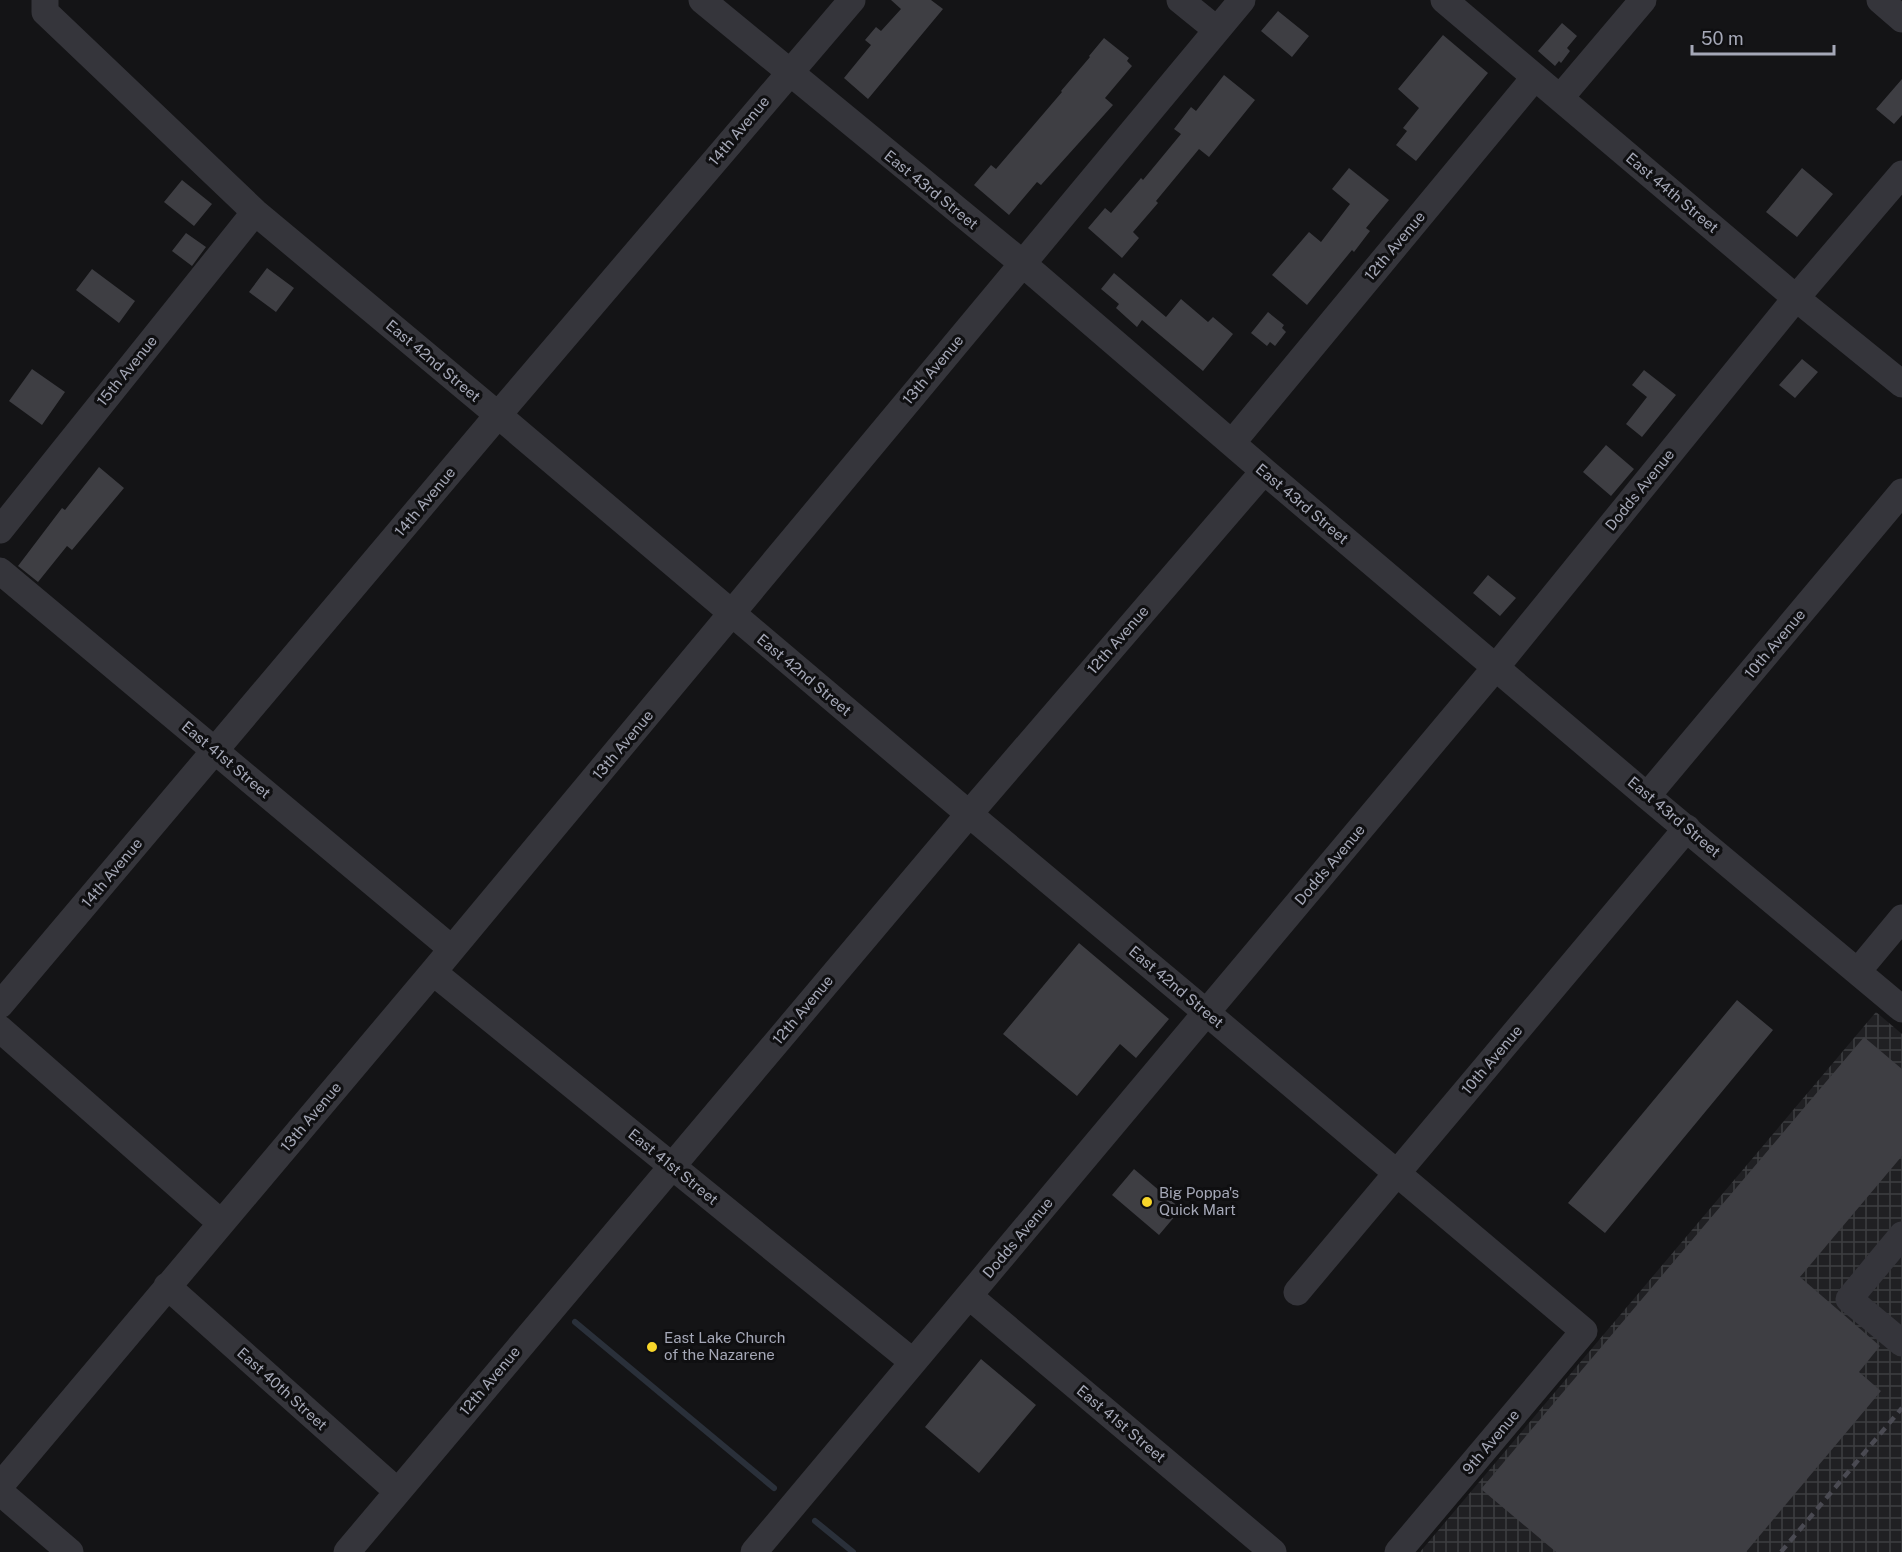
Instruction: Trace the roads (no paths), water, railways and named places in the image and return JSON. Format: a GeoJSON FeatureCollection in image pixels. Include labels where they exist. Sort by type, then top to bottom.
{"type":"FeatureCollection","features":[{"type":"Feature","properties":{"kind":"street","name":"East 42nd Street"},"geometry":{"type":"LineString","coordinates":[[45,0],[45,12],[255,212],[1584,1332]]}},
{"type":"Feature","properties":{"kind":"street","name":"East 43rd Street"},"geometry":{"type":"LineString","coordinates":[[702,0],[1022,263],[1647,796],[1902,1009]]}},
{"type":"Feature","properties":{"kind":"street","name":"14th Avenue"},"geometry":{"type":"LineString","coordinates":[[0,1005],[852,0]]}},
{"type":"Feature","properties":{"kind":"street"},"geometry":{"type":"LineString","coordinates":[[1180,0],[1217,30]]}},
{"type":"Feature","properties":{"kind":"street","name":"East 44th Street"},"geometry":{"type":"LineString","coordinates":[[1444,0],[1796,298],[1902,384]]}},
{"type":"Feature","properties":{"kind":"street"},"geometry":{"type":"LineString","coordinates":[[1560,98],[1642,0]]}},
{"type":"Feature","properties":{"kind":"street"},"geometry":{"type":"LineString","coordinates":[[1880,0],[1902,19]]}},
{"type":"Feature","properties":{"kind":"street","name":"13th Avenue"},"geometry":{"type":"LineString","coordinates":[[0,1486],[732,614],[1217,30],[1238,1]]}},
{"type":"Feature","properties":{"kind":"street","name":"12th Avenue"},"geometry":{"type":"LineString","coordinates":[[1232,443],[1535,77]]}},
{"type":"Feature","properties":{"kind":"street","name":"Dodds Avenue"},"geometry":{"type":"LineString","coordinates":[[754,1552],[1496,667],[1796,298],[1902,174]]}},
{"type":"Feature","properties":{"kind":"street","name":"15th Avenue"},"geometry":{"type":"LineString","coordinates":[[0,530],[255,212]]}},
{"type":"Feature","properties":{"kind":"street","name":"12th Avenue"},"geometry":{"type":"LineString","coordinates":[[346,1552],[969,814],[1264,471]]}},
{"type":"Feature","properties":{"kind":"street","name":"10th Avenue"},"geometry":{"type":"LineString","coordinates":[[1647,796],[1902,492]]}},
{"type":"Feature","properties":{"kind":"street","name":"East 41st Street"},"geometry":{"type":"LineString","coordinates":[[0,571],[452,949]]}},
{"type":"Feature","properties":{"kind":"street","name":"10th Avenue"},"geometry":{"type":"LineString","coordinates":[[1296,1292],[1687,828]]}},
{"type":"Feature","properties":{"kind":"street"},"geometry":{"type":"LineString","coordinates":[[1858,971],[1902,918]]}},
{"type":"Feature","properties":{"kind":"street","name":"East 41st Street"},"geometry":{"type":"LineString","coordinates":[[433,972],[913,1362]]}},
{"type":"Feature","properties":{"kind":"street"},"geometry":{"type":"LineString","coordinates":[[0,1029],[221,1223]]}},
{"type":"Feature","properties":{"kind":"street"},"geometry":{"type":"LineString","coordinates":[[1902,1235],[1849,1299],[1902,1343]]}},
{"type":"Feature","properties":{"kind":"street","name":"East 40th Street"},"geometry":{"type":"LineString","coordinates":[[167,1286],[397,1491]]}},
{"type":"Feature","properties":{"kind":"street","name":"East 41st Street"},"geometry":{"type":"LineString","coordinates":[[969,1296],[1273,1552]]}},
{"type":"Feature","properties":{"kind":"street","name":"9th Avenue"},"geometry":{"type":"LineString","coordinates":[[1398,1552],[1584,1332]]}},
{"type":"Feature","properties":{"kind":"street"},"geometry":{"type":"LineString","coordinates":[[0,1492],[70,1552]]}},
{"type":"Feature","properties":{"kind":"waterway"},"geometry":{"type":"LineString","coordinates":[[575,1322],[774,1488]]}},
{"type":"Feature","properties":{"kind":"waterway"},"geometry":{"type":"LineString","coordinates":[[815,1521],[853,1552]]}},
{"type":"Feature","properties":{"kind":"railway"},"geometry":{"type":"LineString","coordinates":[[1781,1552],[1902,1408]]}},
{"type":"Feature","properties":{"kind":"place","name":"Big Poppa's Quick Mart"},"geometry":{"type":"Point","coordinates":[1147,1202]}},
{"type":"Feature","properties":{"kind":"place","name":"East Lake Church of the Nazarene"},"geometry":{"type":"Point","coordinates":[652,1347]}}]}
